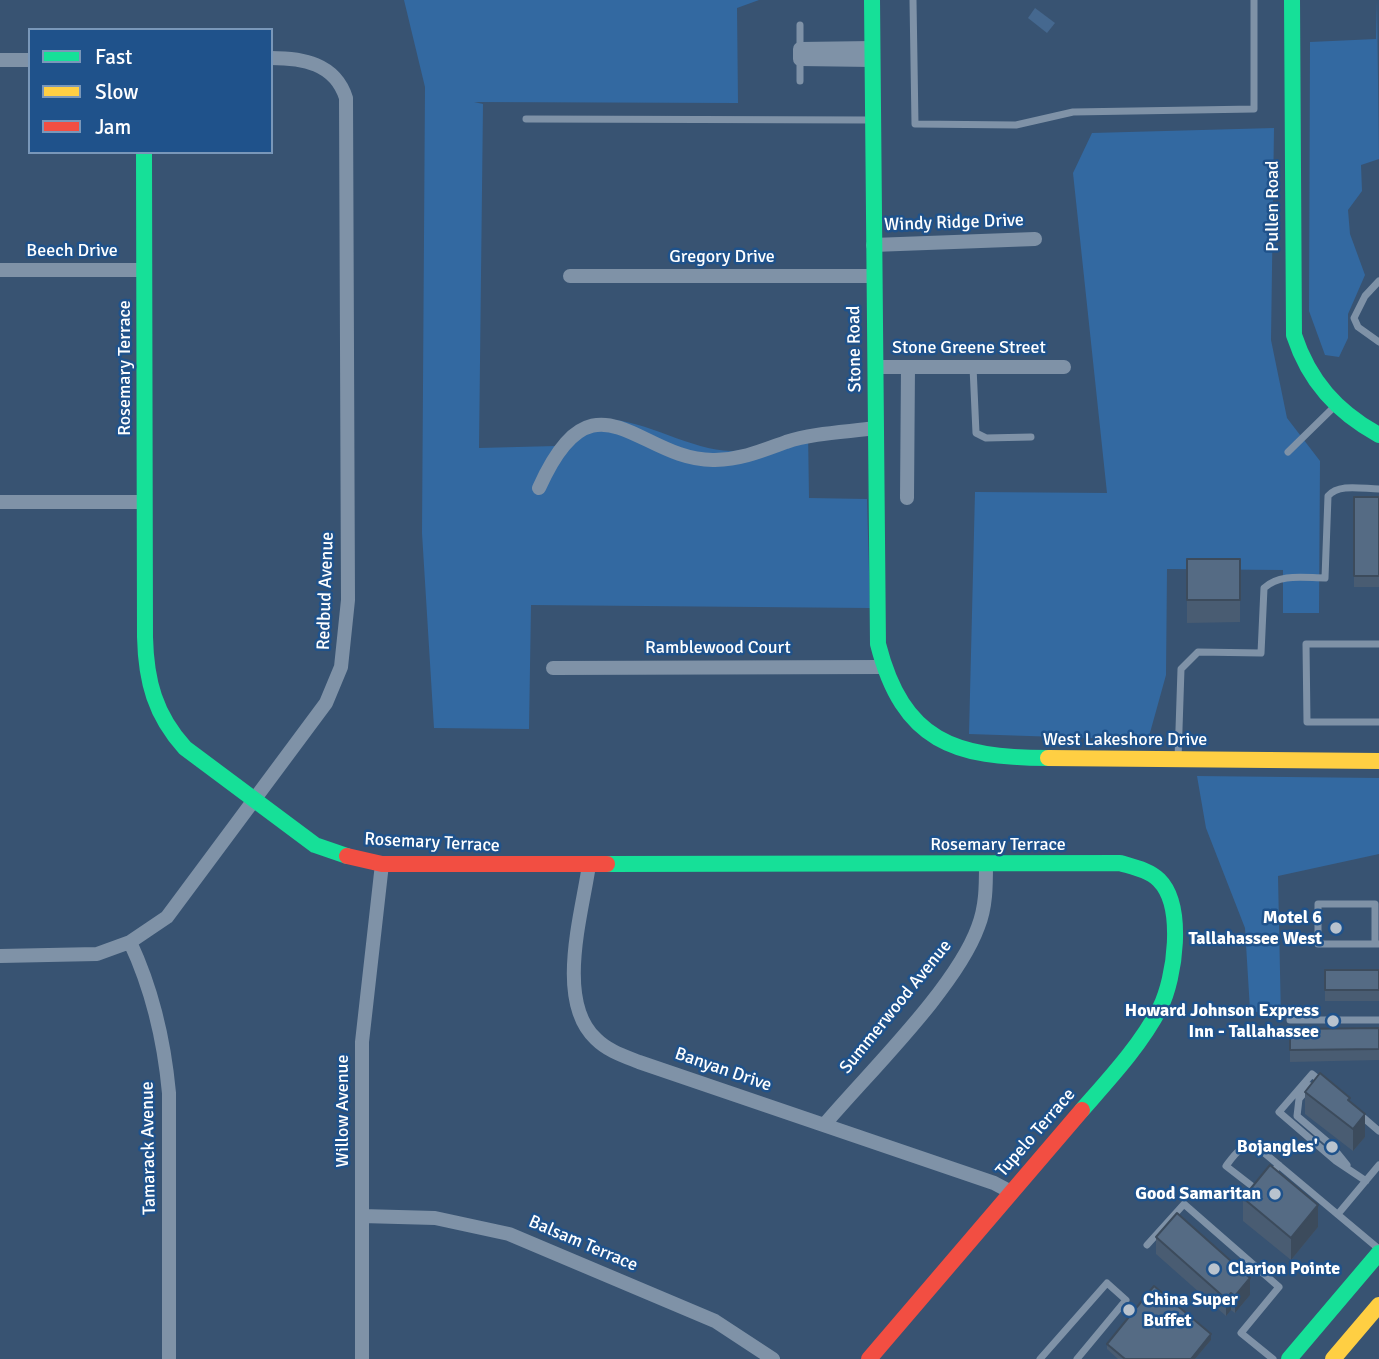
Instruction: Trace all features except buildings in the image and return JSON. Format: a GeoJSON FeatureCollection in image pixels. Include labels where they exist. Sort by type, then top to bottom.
{"type":"FeatureCollection","features":[{"type":"Feature","properties":{"kind":"street","name":"Stone Road"},"geometry":{"type":"LineString","coordinates":[[872,0],[878,644],[883,667],[894,695]]}},
{"type":"Feature","properties":{"kind":"street","name":"Pullen Road"},"geometry":{"type":"LineString","coordinates":[[1292,0],[1294,335],[1303,362],[1333,403],[1348,418],[1379,435]]}},
{"type":"Feature","properties":{"kind":"street"},"geometry":{"type":"LineString","coordinates":[[800,54],[872,54]]}},
{"type":"Feature","properties":{"kind":"street","name":"Redbud Avenue"},"geometry":{"type":"LineString","coordinates":[[0,956],[77,957],[97,954],[130,942],[167,917],[255,802],[330,696],[341,667],[346,637],[346,109],[343,89],[335,78],[318,65],[306,60],[273,58]]}},
{"type":"Feature","properties":{"kind":"street"},"geometry":{"type":"LineString","coordinates":[[0,60],[28,60]]}},
{"type":"Feature","properties":{"kind":"street","name":"Rosemary Terrace"},"geometry":{"type":"LineString","coordinates":[[144,154],[146,674],[153,700],[174,736],[185,748],[255,802],[315,845],[352,858],[382,864],[1120,863],[1151,873],[1167,891],[1172,906]]}},
{"type":"Feature","properties":{"kind":"street","name":"Windy Ridge Drive"},"geometry":{"type":"LineString","coordinates":[[873,245],[1035,239]]}},
{"type":"Feature","properties":{"kind":"street","name":"Beech Drive"},"geometry":{"type":"LineString","coordinates":[[0,270],[144,270]]}},
{"type":"Feature","properties":{"kind":"street","name":"Gregory Drive"},"geometry":{"type":"LineString","coordinates":[[570,276],[874,276]]}},
{"type":"Feature","properties":{"kind":"street","name":"Stone Greene Street"},"geometry":{"type":"LineString","coordinates":[[875,367],[1064,367]]}},
{"type":"Feature","properties":{"kind":"street"},"geometry":{"type":"LineString","coordinates":[[907,498],[908,367]]}},
{"type":"Feature","properties":{"kind":"street"},"geometry":{"type":"LineString","coordinates":[[539,488],[556,455],[572,438],[599,425],[622,427],[685,456],[711,460],[745,458],[787,442],[876,428]]}},
{"type":"Feature","properties":{"kind":"street"},"geometry":{"type":"LineString","coordinates":[[0,502],[145,502]]}},
{"type":"Feature","properties":{"kind":"street","name":"Ramblewood Court"},"geometry":{"type":"LineString","coordinates":[[553,668],[883,667]]}},
{"type":"Feature","properties":{"kind":"street","name":"West Lakeshore Drive"},"geometry":{"type":"LineString","coordinates":[[894,695],[926,732],[960,751],[978,755],[1379,761]]}},
{"type":"Feature","properties":{"kind":"street","name":"Willow Avenue"},"geometry":{"type":"LineString","coordinates":[[362,1359],[362,1042],[382,864]]}},
{"type":"Feature","properties":{"kind":"street","name":"Summerwood Avenue"},"geometry":{"type":"LineString","coordinates":[[824,1125],[929,1003],[971,945],[985,901],[986,864]]}},
{"type":"Feature","properties":{"kind":"street","name":"Banyan Drive"},"geometry":{"type":"LineString","coordinates":[[589,865],[573,987],[579,1016],[596,1040],[619,1055],[994,1183],[1011,1192]]}},
{"type":"Feature","properties":{"kind":"street","name":"Tupelo Terrace"},"geometry":{"type":"LineString","coordinates":[[869,1359],[1128,1056],[1148,1028],[1167,989],[1172,961],[1172,906]]}},
{"type":"Feature","properties":{"kind":"street","name":"Tamarack Avenue"},"geometry":{"type":"LineString","coordinates":[[130,942],[157,1011],[165,1054],[169,1135],[169,1359]]}},
{"type":"Feature","properties":{"kind":"street","name":"Balsam Terrace"},"geometry":{"type":"LineString","coordinates":[[362,1216],[435,1218],[509,1234],[715,1321],[773,1359]]}},
{"type":"Feature","properties":{"kind":"street"},"geometry":{"type":"LineString","coordinates":[[1289,1359],[1379,1251]]}},
{"type":"Feature","properties":{"kind":"street"},"geometry":{"type":"LineString","coordinates":[[1333,1359],[1379,1306]]}},
{"type":"Feature","properties":{"kind":"lane"},"geometry":{"type":"LineString","coordinates":[[914,0],[915,124],[1016,125],[1073,112],[1254,109],[1254,0]]}},
{"type":"Feature","properties":{"kind":"lane"},"geometry":{"type":"LineString","coordinates":[[800,25],[800,81]]}},
{"type":"Feature","properties":{"kind":"lane"},"geometry":{"type":"LineString","coordinates":[[526,119],[872,120]]}},
{"type":"Feature","properties":{"kind":"lane"},"geometry":{"type":"LineString","coordinates":[[1379,281],[1365,296],[1354,318],[1357,327],[1379,342]]}},
{"type":"Feature","properties":{"kind":"lane"},"geometry":{"type":"LineString","coordinates":[[973,367],[976,433],[986,438],[1031,437]]}},
{"type":"Feature","properties":{"kind":"lane"},"geometry":{"type":"LineString","coordinates":[[1288,452],[1333,403]]}},
{"type":"Feature","properties":{"kind":"lane"},"geometry":{"type":"LineString","coordinates":[[1178,760],[1181,669],[1198,652],[1261,653],[1264,588],[1272,581],[1283,578],[1325,578],[1328,496],[1333,490],[1342,488],[1379,489]]}},
{"type":"Feature","properties":{"kind":"lane"},"geometry":{"type":"LineString","coordinates":[[1379,644],[1306,644],[1307,722],[1379,722]]}},
{"type":"Feature","properties":{"kind":"lane"},"geometry":{"type":"LineString","coordinates":[[1318,904],[1376,904],[1377,944],[1318,944],[1318,904]]}},
{"type":"Feature","properties":{"kind":"lane"},"geometry":{"type":"LineString","coordinates":[[1290,1020],[1379,1020]]}},
{"type":"Feature","properties":{"kind":"lane"},"geometry":{"type":"LineString","coordinates":[[1327,1087],[1312,1074],[1279,1112],[1336,1161],[1366,1181]]}},
{"type":"Feature","properties":{"kind":"lane"},"geometry":{"type":"LineString","coordinates":[[1317,1078],[1299,1100],[1297,1116],[1330,1144],[1349,1168]]}},
{"type":"Feature","properties":{"kind":"lane"},"geometry":{"type":"LineString","coordinates":[[1348,1104],[1379,1131]]}},
{"type":"Feature","properties":{"kind":"lane"},"geometry":{"type":"LineString","coordinates":[[1279,1165],[1256,1191],[1226,1166],[1238,1150],[1256,1146],[1279,1165],[1338,1214],[1379,1251]]}},
{"type":"Feature","properties":{"kind":"lane"},"geometry":{"type":"LineString","coordinates":[[1338,1214],[1379,1165]]}},
{"type":"Feature","properties":{"kind":"lane"},"geometry":{"type":"LineString","coordinates":[[1147,1245],[1184,1204],[1279,1287],[1241,1333],[1273,1359]]}},
{"type":"Feature","properties":{"kind":"lane"},"geometry":{"type":"LineString","coordinates":[[1040,1359],[1107,1283],[1126,1300],[1078,1359]]}},
{"type":"Feature","properties":{"kind":"shaded area"},"geometry":{"type":"Polygon","coordinates":[[[404,0],[759,0],[737,8],[738,103],[474,102],[483,104],[479,448],[556,446],[581,425],[598,420],[635,424],[693,444],[731,451],[751,448],[808,431],[809,498],[867,499],[870,608],[531,605],[529,729],[434,728],[422,533],[425,87],[404,0]]]}},
{"type":"Feature","properties":{"kind":"shaded area"},"geometry":{"type":"Polygon","coordinates":[[[1377,0],[1379,159],[1361,165],[1362,191],[1348,210],[1350,234],[1365,275],[1348,314],[1348,338],[1339,357],[1325,355],[1309,311],[1310,42],[1376,39],[1377,0]]]}},
{"type":"Feature","properties":{"kind":"shaded area"},"geometry":{"type":"Polygon","coordinates":[[[1035,8],[1055,23],[1047,33],[1028,18],[1035,8]]]}},
{"type":"Feature","properties":{"kind":"shaded area"},"geometry":{"type":"Polygon","coordinates":[[[1274,128],[1271,340],[1287,418],[1320,461],[1319,613],[1283,613],[1283,570],[1167,569],[1166,675],[1148,740],[969,734],[975,492],[1107,493],[1073,173],[1092,133],[1274,128]]]}},
{"type":"Feature","properties":{"kind":"shaded area"},"geometry":{"type":"Polygon","coordinates":[[[1197,776],[1379,778],[1379,854],[1278,876],[1281,1019],[1250,1010],[1245,928],[1206,828],[1197,776]]]}},
{"type":"Feature","properties":{"kind":"traffic: fast"},"geometry":{"type":"LineString","coordinates":[[872,0],[878,644],[889,677],[902,703],[918,723],[937,738],[960,748],[986,754],[1048,758]]}},
{"type":"Feature","properties":{"kind":"traffic: fast"},"geometry":{"type":"LineString","coordinates":[[1292,0],[1294,335],[1308,367],[1326,394],[1350,416],[1379,435]]}},
{"type":"Feature","properties":{"kind":"traffic: fast"},"geometry":{"type":"LineString","coordinates":[[144,154],[145,637],[147,668],[154,697],[166,723],[185,748],[315,845],[347,856]]}},
{"type":"Feature","properties":{"kind":"traffic: fast"},"geometry":{"type":"LineString","coordinates":[[607,864],[1120,863],[1151,874],[1167,892],[1172,907],[1175,942],[1170,979],[1160,1008],[1134,1049],[1082,1110]]}},
{"type":"Feature","properties":{"kind":"traffic: fast"},"geometry":{"type":"LineString","coordinates":[[1289,1359],[1379,1253]]}},
{"type":"Feature","properties":{"kind":"traffic: slow"},"geometry":{"type":"LineString","coordinates":[[1048,758],[1379,761]]}},
{"type":"Feature","properties":{"kind":"traffic: slow"},"geometry":{"type":"LineString","coordinates":[[1333,1359],[1379,1305]]}},
{"type":"Feature","properties":{"kind":"traffic: jam"},"geometry":{"type":"LineString","coordinates":[[347,856],[382,864],[607,864]]}},
{"type":"Feature","properties":{"kind":"traffic: jam"},"geometry":{"type":"LineString","coordinates":[[869,1359],[1082,1110]]}},
{"type":"Feature","properties":{"kind":"place","name":"Motel 6 Tallahassee West"},"geometry":{"type":"Point","coordinates":[1336,928]}},
{"type":"Feature","properties":{"kind":"place","name":"Howard Johnson Express Inn - Tallahassee"},"geometry":{"type":"Point","coordinates":[1333,1021]}},
{"type":"Feature","properties":{"kind":"place","name":"Bojangles'"},"geometry":{"type":"Point","coordinates":[1332,1147]}},
{"type":"Feature","properties":{"kind":"place","name":"Good Samaritan"},"geometry":{"type":"Point","coordinates":[1275,1194]}},
{"type":"Feature","properties":{"kind":"place","name":"Clarion Pointe"},"geometry":{"type":"Point","coordinates":[1214,1269]}},
{"type":"Feature","properties":{"kind":"place","name":"China Super Buffet"},"geometry":{"type":"Point","coordinates":[1129,1310]}}]}
